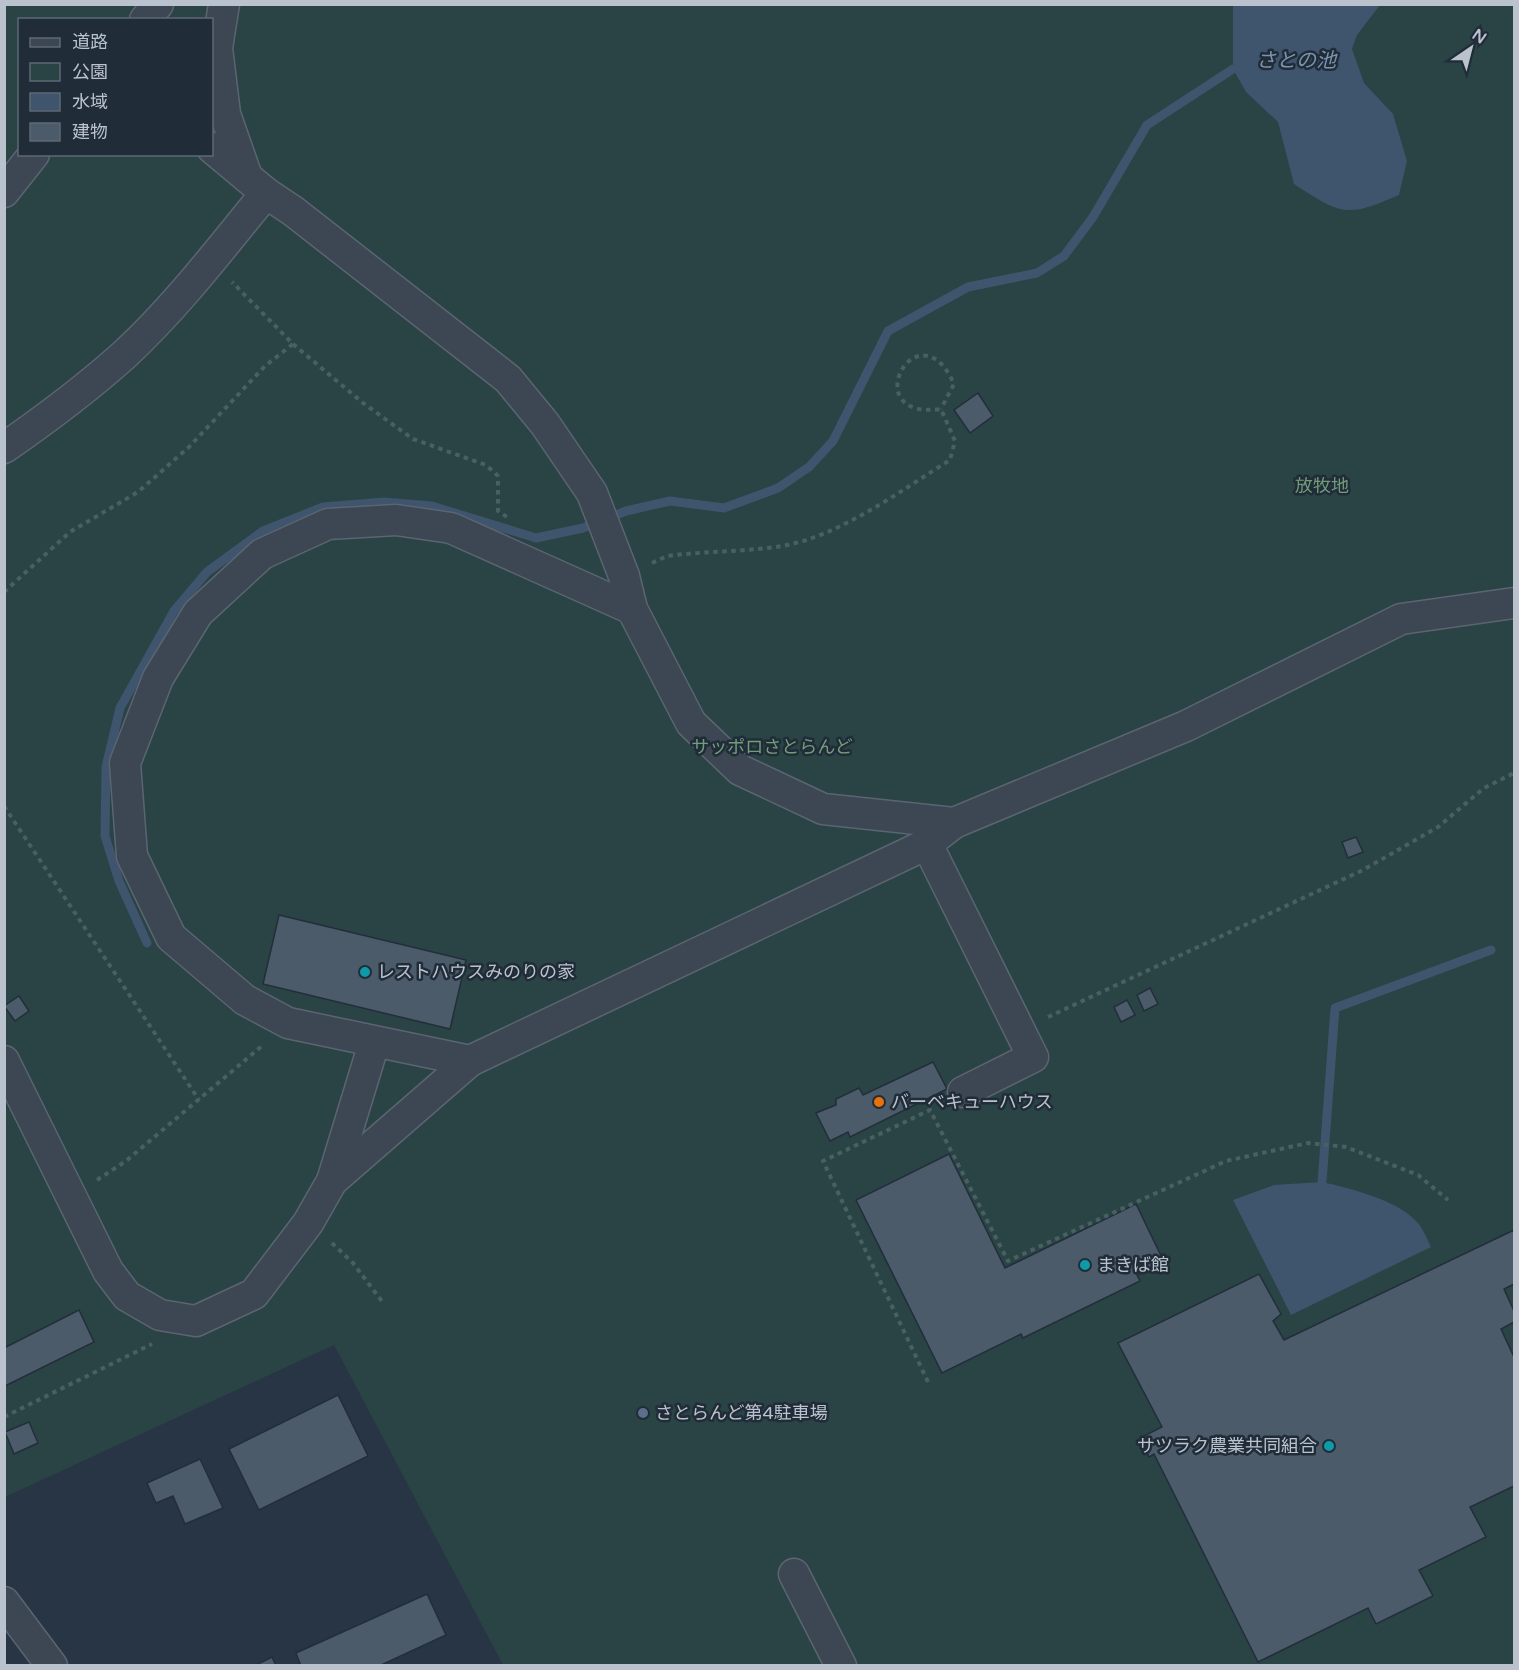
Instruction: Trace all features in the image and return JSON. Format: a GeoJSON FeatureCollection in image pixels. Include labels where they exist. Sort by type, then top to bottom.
{"type":"FeatureCollection","features":[{"type":"Feature","properties":{"kind":"street"},"geometry":{"type":"LineString","coordinates":[[147,18],[158,4]]}},
{"type":"Feature","properties":{"kind":"street"},"geometry":{"type":"LineString","coordinates":[[224,4],[217,48],[225,114],[256,185]]}},
{"type":"Feature","properties":{"kind":"street"},"geometry":{"type":"LineString","coordinates":[[213,149],[256,185],[293,211],[508,379],[545,424],[595,501],[624,576],[632,609],[691,723],[740,770],[824,809],[954,823]]}},
{"type":"Feature","properties":{"kind":"street"},"geometry":{"type":"LineString","coordinates":[[4,192],[32,156]]}},
{"type":"Feature","properties":{"kind":"street"},"geometry":{"type":"LineString","coordinates":[[4,448],[53,415],[125,354],[211,261],[256,185]]}},
{"type":"Feature","properties":{"kind":"street"},"geometry":{"type":"LineString","coordinates":[[470,1061],[374,1043],[288,1023],[245,1000],[171,937],[132,856],[125,763],[158,678],[198,613],[262,554],[328,524],[396,520],[451,528],[632,609]]}},
{"type":"Feature","properties":{"kind":"street"},"geometry":{"type":"LineString","coordinates":[[332,1181],[470,1061],[927,844],[954,823],[1186,726],[1401,619],[1515,603]]}},
{"type":"Feature","properties":{"kind":"street"},"geometry":{"type":"LineString","coordinates":[[927,844],[1033,1058],[963,1092]]}},
{"type":"Feature","properties":{"kind":"street"},"geometry":{"type":"LineString","coordinates":[[4,1060],[108,1272],[127,1296],[159,1315],[196,1321],[254,1294],[308,1223],[332,1181],[374,1043]]}},
{"type":"Feature","properties":{"kind":"street"},"geometry":{"type":"LineString","coordinates":[[794,1574],[840,1665]]}},
{"type":"Feature","properties":{"kind":"street"},"geometry":{"type":"LineString","coordinates":[[4,1602],[52,1665]]}},
{"type":"Feature","properties":{"kind":"path"},"geometry":{"type":"LineString","coordinates":[[211,261],[293,344],[363,403],[413,439],[486,465],[498,476],[498,511],[511,519]]}},
{"type":"Feature","properties":{"kind":"path"},"geometry":{"type":"LineString","coordinates":[[4,592],[70,532],[138,492],[189,447],[266,366],[293,344]]}},
{"type":"Feature","properties":{"kind":"path"},"geometry":{"type":"LineString","coordinates":[[929,355],[941,362],[950,374],[954,384],[941,409],[923,411],[910,407],[899,396],[897,378],[902,365],[915,356],[929,355]]}},
{"type":"Feature","properties":{"kind":"path"},"geometry":{"type":"LineString","coordinates":[[624,576],[667,556],[784,545],[838,526],[877,507],[950,460],[955,441],[941,409]]}},
{"type":"Feature","properties":{"kind":"path"},"geometry":{"type":"LineString","coordinates":[[1020,1030],[1363,870],[1438,826],[1484,788],[1515,773]]}},
{"type":"Feature","properties":{"kind":"path"},"geometry":{"type":"LineString","coordinates":[[4,806],[199,1100]]}},
{"type":"Feature","properties":{"kind":"path"},"geometry":{"type":"LineString","coordinates":[[70,1197],[126,1161],[288,1023]]}},
{"type":"Feature","properties":{"kind":"path"},"geometry":{"type":"LineString","coordinates":[[928,1382],[823,1161],[930,1110],[1008,1261],[1226,1161],[1308,1143],[1339,1147],[1418,1175],[1448,1200]]}},
{"type":"Feature","properties":{"kind":"path"},"geometry":{"type":"LineString","coordinates":[[308,1223],[353,1263],[384,1304]]}},
{"type":"Feature","properties":{"kind":"path"},"geometry":{"type":"LineString","coordinates":[[4,1417],[153,1343]]}},
{"type":"Feature","properties":{"kind":"green space","name":"サッポロさとらんど"},"geometry":{"type":"Polygon","coordinates":[[[4,5],[1514,5],[1514,1665],[503,1665],[334,1345],[5,1497],[4,5]]]}},
{"type":"Feature","properties":{"kind":"water","name":"さとの池"},"geometry":{"type":"Polygon","coordinates":[[[1233,5],[1380,5],[1357,35],[1352,49],[1364,83],[1393,114],[1407,161],[1399,195],[1367,207],[1345,210],[1323,202],[1294,184],[1278,122],[1246,92],[1233,69],[1233,5]]]}},
{"type":"Feature","properties":{"kind":"water"},"geometry":{"type":"Polygon","coordinates":[[[1322,1182],[1373,1196],[1398,1207],[1419,1224],[1431,1247],[1291,1315],[1233,1200],[1274,1185],[1322,1182]]]}},
{"type":"Feature","properties":{"kind":"building"},"geometry":{"type":"Polygon","coordinates":[[[978,393],[993,416],[970,433],[954,410],[978,393]]]}},
{"type":"Feature","properties":{"kind":"building"},"geometry":{"type":"Polygon","coordinates":[[[1356,837],[1363,852],[1348,858],[1342,842],[1356,837]]]}},
{"type":"Feature","properties":{"kind":"building","name":"レストハウスみのりの家"},"geometry":{"type":"Polygon","coordinates":[[[279,915],[466,960],[450,1029],[263,984],[279,915]]]}},
{"type":"Feature","properties":{"kind":"building"},"geometry":{"type":"Polygon","coordinates":[[[1150,988],[1158,1004],[1144,1011],[1137,995],[1150,988]]]}},
{"type":"Feature","properties":{"kind":"building"},"geometry":{"type":"Polygon","coordinates":[[[19,996],[29,1011],[15,1021],[4,1006],[19,996]]]}},
{"type":"Feature","properties":{"kind":"building"},"geometry":{"type":"Polygon","coordinates":[[[1127,1000],[1135,1015],[1121,1022],[1114,1007],[1127,1000]]]}},
{"type":"Feature","properties":{"kind":"building","name":"バーベキューハウス"},"geometry":{"type":"Polygon","coordinates":[[[933,1062],[947,1089],[850,1137],[848,1132],[830,1141],[816,1113],[836,1105],[836,1099],[859,1088],[863,1095],[933,1062]]]}},
{"type":"Feature","properties":{"kind":"building","name":"まきば館"},"geometry":{"type":"Polygon","coordinates":[[[949,1154],[1005,1268],[1136,1204],[1164,1262],[1137,1275],[1140,1281],[1023,1338],[1021,1334],[942,1373],[856,1200],[949,1154]]]}},
{"type":"Feature","properties":{"kind":"building","name":"サツラク農業共同組合"},"geometry":{"type":"Polygon","coordinates":[[[1514,1230],[1514,1284],[1504,1289],[1514,1311],[1514,1322],[1501,1329],[1514,1357],[1514,1486],[1470,1507],[1486,1537],[1419,1570],[1433,1596],[1376,1624],[1368,1608],[1258,1662],[1154,1454],[1149,1457],[1140,1438],[1162,1427],[1118,1343],[1259,1274],[1281,1314],[1273,1321],[1284,1340],[1514,1230]]]}},
{"type":"Feature","properties":{"kind":"building"},"geometry":{"type":"Polygon","coordinates":[[[79,1310],[94,1342],[5,1386],[4,1348],[79,1310]]]}},
{"type":"Feature","properties":{"kind":"building"},"geometry":{"type":"Polygon","coordinates":[[[338,1395],[368,1456],[259,1510],[229,1449],[338,1395]]]}},
{"type":"Feature","properties":{"kind":"building"},"geometry":{"type":"Polygon","coordinates":[[[29,1422],[38,1443],[14,1454],[5,1432],[29,1422]]]}},
{"type":"Feature","properties":{"kind":"building"},"geometry":{"type":"Polygon","coordinates":[[[200,1459],[223,1508],[185,1524],[173,1496],[156,1503],[147,1483],[200,1459]]]}},
{"type":"Feature","properties":{"kind":"building"},"geometry":{"type":"Polygon","coordinates":[[[427,1594],[446,1635],[379,1666],[301,1666],[296,1653],[427,1594]]]}},
{"type":"Feature","properties":{"kind":"building"},"geometry":{"type":"Polygon","coordinates":[[[272,1657],[276,1666],[254,1666],[272,1657]]]}},
{"type":"Feature","properties":{"kind":"waterway"},"geometry":{"type":"LineString","coordinates":[[147,943],[119,881],[105,836],[106,767],[120,708],[174,611],[207,572],[263,531],[323,507],[384,502],[432,506],[536,538],[583,528],[626,511],[670,501],[724,508],[778,488],[809,467],[833,441],[888,331],[968,287],[1037,273],[1064,256],[1093,217],[1147,125],[1233,69]]}},
{"type":"Feature","properties":{"kind":"waterway"},"geometry":{"type":"LineString","coordinates":[[1322,1182],[1335,1008],[1491,950]]}},
{"type":"Feature","properties":{"kind":"place","name":"レストハウスみのりの家"},"geometry":{"type":"Point","coordinates":[365,972]}},
{"type":"Feature","properties":{"kind":"place","name":"バーベキューハウス"},"geometry":{"type":"Point","coordinates":[879,1102]}},
{"type":"Feature","properties":{"kind":"place","name":"まきば館"},"geometry":{"type":"Point","coordinates":[1085,1265]}},
{"type":"Feature","properties":{"kind":"place","name":"さとらんど第4駐車場"},"geometry":{"type":"Point","coordinates":[643,1413]}},
{"type":"Feature","properties":{"kind":"place","name":"サツラク農業共同組合"},"geometry":{"type":"Point","coordinates":[1329,1446]}},
{"type":"Feature","properties":{"kind":"park label","name":"放牧地"},"geometry":{"type":"Point","coordinates":[1322,486]}}]}
